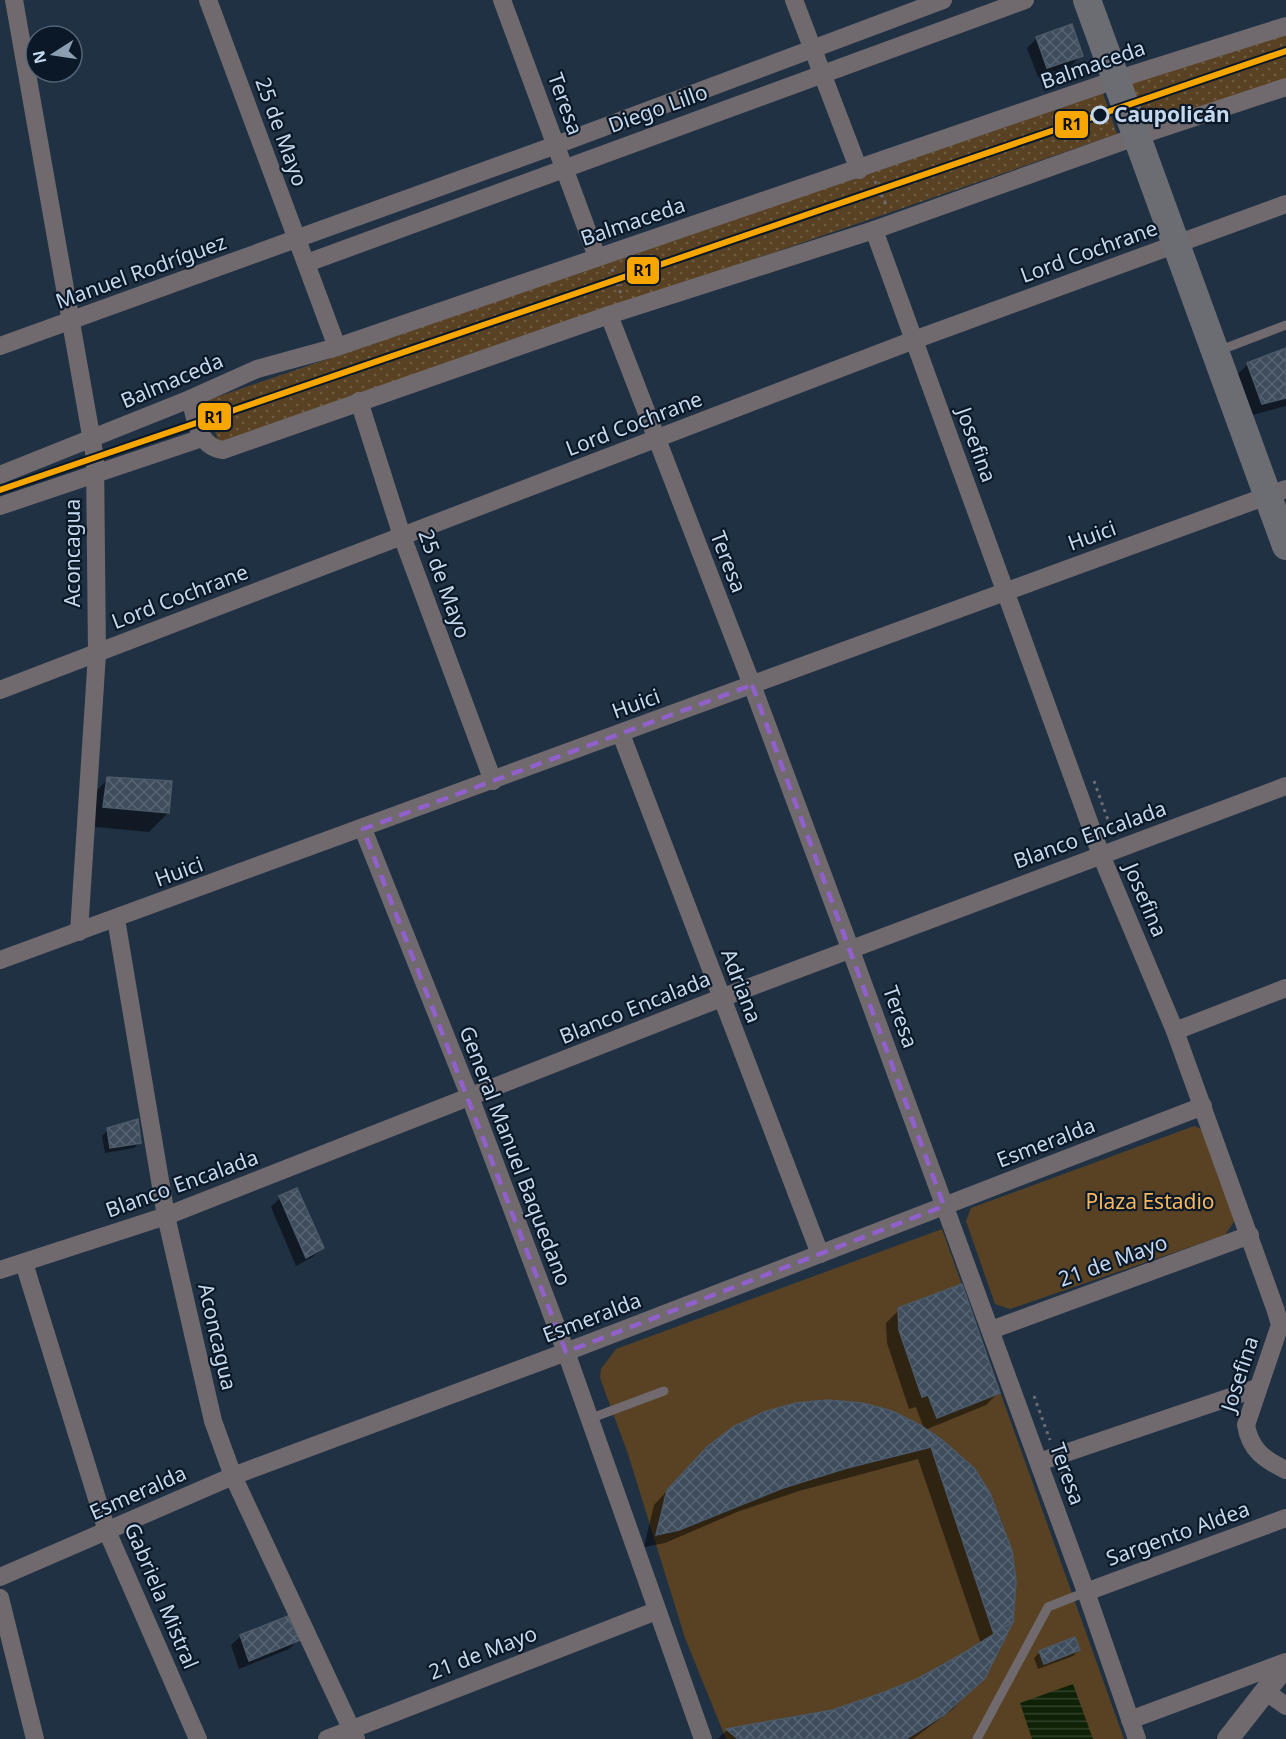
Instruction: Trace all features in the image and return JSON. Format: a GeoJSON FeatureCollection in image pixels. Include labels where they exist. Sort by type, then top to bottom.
{"type":"FeatureCollection","features":[{"type":"Feature","properties":{"kind":"main road"},"geometry":{"type":"LineString","coordinates":[[1087,0],[1215,352],[1277,492],[1286,546]]}},
{"type":"Feature","properties":{"kind":"street","name":"Aconcagua"},"geometry":{"type":"LineString","coordinates":[[14,0],[92,439],[95,473],[97,654],[78,932]]}},
{"type":"Feature","properties":{"kind":"street","name":"25 de Mayo"},"geometry":{"type":"LineString","coordinates":[[208,0],[337,347]]}},
{"type":"Feature","properties":{"kind":"street","name":"Teresa"},"geometry":{"type":"LineString","coordinates":[[502,0],[597,257]]}},
{"type":"Feature","properties":{"kind":"street"},"geometry":{"type":"LineString","coordinates":[[794,0],[822,74],[863,168]]}},
{"type":"Feature","properties":{"kind":"street","name":"Diego Lillo"},"geometry":{"type":"LineString","coordinates":[[297,239],[943,0]]}},
{"type":"Feature","properties":{"kind":"street","name":"Diego Lillo"},"geometry":{"type":"LineString","coordinates":[[307,263],[1025,0]]}},
{"type":"Feature","properties":{"kind":"street","name":"Balmaceda"},"geometry":{"type":"LineString","coordinates":[[0,475],[190,399],[257,369],[337,347],[1115,80],[1286,26]]}},
{"type":"Feature","properties":{"kind":"street"},"geometry":{"type":"LineString","coordinates":[[190,399],[202,438],[214,449],[223,450],[609,315],[874,230],[1135,137],[1286,87]]}},
{"type":"Feature","properties":{"kind":"street","name":"Lord Cochrane"},"geometry":{"type":"LineString","coordinates":[[0,690],[657,441],[914,340],[1286,204]]}},
{"type":"Feature","properties":{"kind":"street","name":"Josefina"},"geometry":{"type":"LineString","coordinates":[[874,230],[1101,855],[1175,1031],[1250,1235],[1280,1325],[1246,1425],[1248,1438],[1264,1458],[1286,1470]]}},
{"type":"Feature","properties":{"kind":"street","name":"Manuel Rodríguez"},"geometry":{"type":"LineString","coordinates":[[0,346],[297,239]]}},
{"type":"Feature","properties":{"kind":"street","name":"Teresa"},"geometry":{"type":"LineString","coordinates":[[609,315],[752,685],[850,948],[1039,1462],[1137,1739]]}},
{"type":"Feature","properties":{"kind":"street","name":"25 de Mayo"},"geometry":{"type":"LineString","coordinates":[[359,401],[402,536],[493,781]]}},
{"type":"Feature","properties":{"kind":"street"},"geometry":{"type":"LineString","coordinates":[[0,506],[202,438]]}},
{"type":"Feature","properties":{"kind":"street","name":"Huici"},"geometry":{"type":"LineString","coordinates":[[0,960],[363,829],[1277,492]]}},
{"type":"Feature","properties":{"kind":"street","name":"Adriana"},"geometry":{"type":"LineString","coordinates":[[621,734],[820,1254]]}},
{"type":"Feature","properties":{"kind":"street","name":"Blanco Encalada"},"geometry":{"type":"LineString","coordinates":[[0,1270],[166,1216],[850,948],[1286,786]]}},
{"type":"Feature","properties":{"kind":"street","name":"General Manuel Baquedano"},"geometry":{"type":"LineString","coordinates":[[363,829],[470,1097],[566,1352],[703,1739]]}},
{"type":"Feature","properties":{"kind":"street","name":"Aconcagua"},"geometry":{"type":"LineString","coordinates":[[116,919],[166,1216],[213,1421],[233,1476],[353,1734]]}},
{"type":"Feature","properties":{"kind":"street"},"geometry":{"type":"LineString","coordinates":[[1175,1031],[1286,988]]}},
{"type":"Feature","properties":{"kind":"street","name":"Esmeralda"},"geometry":{"type":"LineString","coordinates":[[0,1577],[233,1476],[566,1352],[1203,1106]]}},
{"type":"Feature","properties":{"kind":"street","name":"21 de Mayo"},"geometry":{"type":"LineString","coordinates":[[991,1330],[1250,1235]]}},
{"type":"Feature","properties":{"kind":"street","name":"Gabriela Mistral"},"geometry":{"type":"LineString","coordinates":[[24,1263],[107,1531],[198,1739]]}},
{"type":"Feature","properties":{"kind":"street"},"geometry":{"type":"LineString","coordinates":[[1039,1462],[1257,1388]]}},
{"type":"Feature","properties":{"kind":"street","name":"Sargento Aldea"},"geometry":{"type":"LineString","coordinates":[[1086,1592],[1286,1518]]}},
{"type":"Feature","properties":{"kind":"street"},"geometry":{"type":"LineString","coordinates":[[0,1598],[35,1739]]}},
{"type":"Feature","properties":{"kind":"street","name":"21 de Mayo"},"geometry":{"type":"LineString","coordinates":[[327,1739],[353,1734],[656,1611]]}},
{"type":"Feature","properties":{"kind":"street"},"geometry":{"type":"LineString","coordinates":[[1130,1720],[1286,1663]]}},
{"type":"Feature","properties":{"kind":"street"},"geometry":{"type":"LineString","coordinates":[[1228,1739],[1286,1663]]}},
{"type":"Feature","properties":{"kind":"street"},"geometry":{"type":"LineString","coordinates":[[1265,1691],[1286,1706]]}},
{"type":"Feature","properties":{"kind":"lane"},"geometry":{"type":"LineString","coordinates":[[1215,352],[1286,325]]}},
{"type":"Feature","properties":{"kind":"lane"},"geometry":{"type":"LineString","coordinates":[[589,1419],[664,1392]]}},
{"type":"Feature","properties":{"kind":"lane"},"geometry":{"type":"LineString","coordinates":[[976,1739],[1048,1607],[1086,1592]]}},
{"type":"Feature","properties":{"kind":"path"},"geometry":{"type":"LineString","coordinates":[[863,168],[894,223]]}},
{"type":"Feature","properties":{"kind":"highlighted area"},"geometry":{"type":"Polygon","coordinates":[[[752,685],[944,1206],[566,1352],[363,829],[752,685]]]}},
{"type":"Feature","properties":{"kind":"green space"},"geometry":{"type":"Polygon","coordinates":[[[1286,32],[1286,79],[1146,125],[1129,83],[1286,32]]]}},
{"type":"Feature","properties":{"kind":"green space"},"geometry":{"type":"Polygon","coordinates":[[[1103,93],[1117,134],[219,444],[205,401],[1103,93]]]}},
{"type":"Feature","properties":{"kind":"green space","name":"Plaza Estadio"},"geometry":{"type":"Polygon","coordinates":[[[1194,1126],[1202,1129],[1235,1220],[1225,1235],[1010,1309],[995,1304],[966,1221],[971,1208],[1194,1126]]]}},
{"type":"Feature","properties":{"kind":"green space"},"geometry":{"type":"Polygon","coordinates":[[[942,1229],[1124,1739],[726,1739],[685,1638],[628,1454],[600,1378],[601,1369],[616,1349],[942,1229]]]}},
{"type":"Feature","properties":{"kind":"shaded area"},"geometry":{"type":"Polygon","coordinates":[[[1073,1684],[1093,1739],[1032,1739],[1020,1703],[1073,1684]]]}},
{"type":"Feature","properties":{"kind":"building"},"geometry":{"type":"Polygon","coordinates":[[[1072,24],[1083,56],[1047,68],[1036,37],[1072,24]]]}},
{"type":"Feature","properties":{"kind":"building"},"geometry":{"type":"Polygon","coordinates":[[[1286,348],[1286,398],[1262,404],[1247,363],[1286,348]]]}},
{"type":"Feature","properties":{"kind":"building"},"geometry":{"type":"Polygon","coordinates":[[[107,777],[172,781],[169,813],[103,807],[107,777]]]}},
{"type":"Feature","properties":{"kind":"building"},"geometry":{"type":"Polygon","coordinates":[[[138,1119],[141,1143],[110,1148],[107,1128],[138,1119]]]}},
{"type":"Feature","properties":{"kind":"building"},"geometry":{"type":"Polygon","coordinates":[[[297,1188],[324,1248],[306,1258],[279,1196],[297,1188]]]}},
{"type":"Feature","properties":{"kind":"building"},"geometry":{"type":"Polygon","coordinates":[[[962,1284],[1000,1393],[937,1418],[928,1395],[922,1397],[899,1330],[898,1308],[962,1284]]]}},
{"type":"Feature","properties":{"kind":"building"},"geometry":{"type":"Polygon","coordinates":[[[828,1400],[862,1403],[892,1411],[920,1425],[942,1440],[931,1447],[847,1468],[783,1488],[679,1530],[656,1535],[667,1490],[707,1447],[733,1427],[764,1412],[796,1403],[828,1400]]]}},
{"type":"Feature","properties":{"kind":"building"},"geometry":{"type":"Polygon","coordinates":[[[942,1440],[974,1468],[990,1493],[1012,1551],[1016,1581],[1013,1622],[994,1634],[931,1447],[942,1440]]]}},
{"type":"Feature","properties":{"kind":"building"},"geometry":{"type":"Polygon","coordinates":[[[288,1616],[300,1640],[249,1661],[240,1635],[288,1616]]]}},
{"type":"Feature","properties":{"kind":"building"},"geometry":{"type":"Polygon","coordinates":[[[1013,1622],[985,1678],[944,1715],[906,1739],[738,1739],[726,1729],[833,1710],[885,1692],[917,1679],[1013,1622]]]}},
{"type":"Feature","properties":{"kind":"building"},"geometry":{"type":"Polygon","coordinates":[[[1075,1637],[1080,1650],[1044,1664],[1039,1651],[1075,1637]]]}},
{"type":"Feature","properties":{"kind":"transit line","name":"R1"},"geometry":{"type":"LineString","coordinates":[[0,490],[1286,51]]}},
{"type":"Feature","properties":{"kind":"place","name":"Caupolicán"},"geometry":{"type":"Point","coordinates":[1100,115]}}]}
